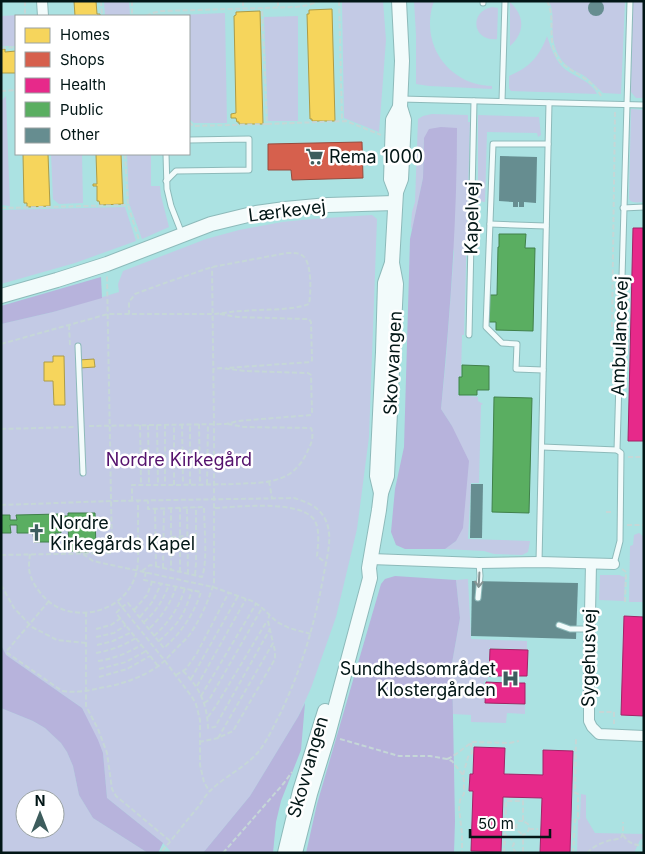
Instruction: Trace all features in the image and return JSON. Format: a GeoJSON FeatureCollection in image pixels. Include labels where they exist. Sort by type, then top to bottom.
{"type":"FeatureCollection","features":[{"type":"Feature","properties":{"kind":"street"},"geometry":{"type":"LineString","coordinates":[[42,1],[43,15]]}},
{"type":"Feature","properties":{"kind":"street","name":"Skovvangen"},"geometry":{"type":"LineString","coordinates":[[295,853],[370,578],[370,563],[379,510],[381,493],[377,476],[385,283],[392,263],[396,198],[401,179],[404,120],[400,103],[401,42],[399,1]]}},
{"type":"Feature","properties":{"kind":"street","name":"Skovvangen"},"geometry":{"type":"LineString","coordinates":[[396,198],[391,179],[393,120],[400,103]]}},
{"type":"Feature","properties":{"kind":"street","name":"Lærkevej"},"geometry":{"type":"LineString","coordinates":[[1,296],[107,264],[211,224],[256,213],[396,198]]}},
{"type":"Feature","properties":{"kind":"street"},"geometry":{"type":"LineString","coordinates":[[370,563],[539,562],[614,564]]}},
{"type":"Feature","properties":{"kind":"street","name":"Skovvangen"},"geometry":{"type":"LineString","coordinates":[[285,853],[300,791],[318,735],[362,576],[370,563]]}},
{"type":"Feature","properties":{"kind":"street","name":"Sygehusvej"},"geometry":{"type":"LineString","coordinates":[[591,564],[589,630],[590,724],[595,732],[599,734],[644,736]]}},
{"type":"Feature","properties":{"kind":"lane"},"geometry":{"type":"LineString","coordinates":[[502,102],[505,1]]}},
{"type":"Feature","properties":{"kind":"lane","name":"Ambulancevej"},"geometry":{"type":"LineString","coordinates":[[616,450],[630,1]]}},
{"type":"Feature","properties":{"kind":"lane"},"geometry":{"type":"LineString","coordinates":[[400,103],[474,101],[644,105]]}},
{"type":"Feature","properties":{"kind":"lane","name":"Kapelvej"},"geometry":{"type":"LineString","coordinates":[[469,335],[474,101]]}},
{"type":"Feature","properties":{"kind":"lane"},"geometry":{"type":"LineString","coordinates":[[539,562],[549,103]]}},
{"type":"Feature","properties":{"kind":"lane"},"geometry":{"type":"LineString","coordinates":[[166,181],[176,171],[249,170],[249,139],[190,140]]}},
{"type":"Feature","properties":{"kind":"lane"},"geometry":{"type":"LineString","coordinates":[[543,370],[516,369],[517,344],[502,344],[486,327],[494,144],[548,144]]}},
{"type":"Feature","properties":{"kind":"lane"},"geometry":{"type":"LineString","coordinates":[[166,155],[167,189],[182,235]]}},
{"type":"Feature","properties":{"kind":"lane"},"geometry":{"type":"LineString","coordinates":[[624,208],[644,207]]}},
{"type":"Feature","properties":{"kind":"lane"},"geometry":{"type":"LineString","coordinates":[[490,224],[546,226]]}},
{"type":"Feature","properties":{"kind":"lane"},"geometry":{"type":"LineString","coordinates":[[78,346],[83,473]]}},
{"type":"Feature","properties":{"kind":"lane"},"geometry":{"type":"LineString","coordinates":[[542,447],[616,450],[621,453],[620,541],[614,564]]}},
{"type":"Feature","properties":{"kind":"lane"},"geometry":{"type":"LineString","coordinates":[[478,598],[479,563]]}},
{"type":"Feature","properties":{"kind":"lane"},"geometry":{"type":"LineString","coordinates":[[559,625],[570,629],[589,630]]}},
{"type":"Feature","properties":{"kind":"path"},"geometry":{"type":"LineString","coordinates":[[25,1],[25,15]]}},
{"type":"Feature","properties":{"kind":"path"},"geometry":{"type":"LineString","coordinates":[[101,1],[102,15]]}},
{"type":"Feature","properties":{"kind":"path"},"geometry":{"type":"LineString","coordinates":[[132,1],[132,15]]}},
{"type":"Feature","properties":{"kind":"path"},"geometry":{"type":"LineString","coordinates":[[243,1],[243,9]]}},
{"type":"Feature","properties":{"kind":"path"},"geometry":{"type":"LineString","coordinates":[[278,1],[278,7]]}},
{"type":"Feature","properties":{"kind":"path"},"geometry":{"type":"LineString","coordinates":[[148,15],[161,11],[296,7],[319,1]]}},
{"type":"Feature","properties":{"kind":"path"},"geometry":{"type":"LineString","coordinates":[[339,1],[342,121]]}},
{"type":"Feature","properties":{"kind":"path"},"geometry":{"type":"LineString","coordinates":[[547,1],[551,8],[551,37],[556,54],[562,64],[595,85],[605,103]]}},
{"type":"Feature","properties":{"kind":"path"},"geometry":{"type":"LineString","coordinates":[[262,8],[267,124]]}},
{"type":"Feature","properties":{"kind":"path"},"geometry":{"type":"LineString","coordinates":[[1,48],[15,48]]}},
{"type":"Feature","properties":{"kind":"path"},"geometry":{"type":"LineString","coordinates":[[1,91],[15,90]]}},
{"type":"Feature","properties":{"kind":"path"},"geometry":{"type":"LineString","coordinates":[[612,334],[615,104]]}},
{"type":"Feature","properties":{"kind":"path"},"geometry":{"type":"LineString","coordinates":[[190,123],[193,126],[346,121],[383,136],[393,144]]}},
{"type":"Feature","properties":{"kind":"path"},"geometry":{"type":"LineString","coordinates":[[125,155],[128,205],[143,250]]}},
{"type":"Feature","properties":{"kind":"path"},"geometry":{"type":"LineString","coordinates":[[1,208],[128,205]]}},
{"type":"Feature","properties":{"kind":"path"},"geometry":{"type":"LineString","coordinates":[[1,344],[108,314],[129,314],[212,314],[217,314],[309,304],[311,297],[309,266],[304,257],[297,253],[287,253],[252,258],[212,267],[135,294],[129,302],[129,314]]}},
{"type":"Feature","properties":{"kind":"path"},"geometry":{"type":"LineString","coordinates":[[1,555],[112,553],[107,264]]}},
{"type":"Feature","properties":{"kind":"path"},"geometry":{"type":"LineString","coordinates":[[49,601],[6,652],[62,691],[68,692],[86,691],[118,685],[158,666],[190,634],[202,615],[212,592],[214,582],[212,267]]}},
{"type":"Feature","properties":{"kind":"path"},"geometry":{"type":"LineString","coordinates":[[213,369],[311,362],[312,360],[311,322],[309,319],[237,317],[217,314]]}},
{"type":"Feature","properties":{"kind":"path"},"geometry":{"type":"LineString","coordinates":[[69,325],[70,348],[78,346]]}},
{"type":"Feature","properties":{"kind":"path"},"geometry":{"type":"LineString","coordinates":[[222,368],[244,372],[308,373],[311,375],[311,416],[238,421],[226,424]]}},
{"type":"Feature","properties":{"kind":"path"},"geometry":{"type":"LineString","coordinates":[[165,424],[165,485]]}},
{"type":"Feature","properties":{"kind":"path"},"geometry":{"type":"LineString","coordinates":[[174,424],[174,485]]}},
{"type":"Feature","properties":{"kind":"path"},"geometry":{"type":"LineString","coordinates":[[182,424],[183,484]]}},
{"type":"Feature","properties":{"kind":"path"},"geometry":{"type":"LineString","coordinates":[[190,424],[190,484]]}},
{"type":"Feature","properties":{"kind":"path"},"geometry":{"type":"LineString","coordinates":[[199,424],[200,484]]}},
{"type":"Feature","properties":{"kind":"path"},"geometry":{"type":"LineString","coordinates":[[207,484],[208,424]]}},
{"type":"Feature","properties":{"kind":"path"},"geometry":{"type":"LineString","coordinates":[[1,429],[226,424],[244,427],[311,428],[312,430],[311,445],[304,459],[286,476],[261,482],[132,485],[132,501]]}},
{"type":"Feature","properties":{"kind":"path"},"geometry":{"type":"LineString","coordinates":[[140,425],[141,485]]}},
{"type":"Feature","properties":{"kind":"path"},"geometry":{"type":"LineString","coordinates":[[148,425],[149,485]]}},
{"type":"Feature","properties":{"kind":"path"},"geometry":{"type":"LineString","coordinates":[[157,425],[158,485]]}},
{"type":"Feature","properties":{"kind":"path"},"geometry":{"type":"LineString","coordinates":[[621,458],[644,457]]}},
{"type":"Feature","properties":{"kind":"path"},"geometry":{"type":"LineString","coordinates":[[269,481],[272,498]]}},
{"type":"Feature","properties":{"kind":"path"},"geometry":{"type":"LineString","coordinates":[[1,505],[294,498],[310,503],[321,513],[326,521],[330,537],[320,597],[308,644],[291,690],[271,733],[262,748],[252,759],[210,791],[160,853]]}},
{"type":"Feature","properties":{"kind":"path"},"geometry":{"type":"LineString","coordinates":[[142,571],[150,565],[202,577],[204,572],[204,507],[148,509],[148,500]]}},
{"type":"Feature","properties":{"kind":"path"},"geometry":{"type":"LineString","coordinates":[[30,554],[29,568],[31,577],[43,596],[52,604],[78,613],[103,610],[118,602],[129,590],[135,578],[137,570],[138,501]]}},
{"type":"Feature","properties":{"kind":"path"},"geometry":{"type":"LineString","coordinates":[[214,508],[276,506],[303,512],[316,522],[318,532],[317,556],[326,561]]}},
{"type":"Feature","properties":{"kind":"path"},"geometry":{"type":"LineString","coordinates":[[195,575],[196,507]]}},
{"type":"Feature","properties":{"kind":"path"},"geometry":{"type":"LineString","coordinates":[[171,508],[171,570]]}},
{"type":"Feature","properties":{"kind":"path"},"geometry":{"type":"LineString","coordinates":[[180,508],[180,572]]}},
{"type":"Feature","properties":{"kind":"path"},"geometry":{"type":"LineString","coordinates":[[188,508],[188,574]]}},
{"type":"Feature","properties":{"kind":"path"},"geometry":{"type":"LineString","coordinates":[[155,509],[156,566]]}},
{"type":"Feature","properties":{"kind":"path"},"geometry":{"type":"LineString","coordinates":[[163,568],[164,509]]}},
{"type":"Feature","properties":{"kind":"path"},"geometry":{"type":"LineString","coordinates":[[620,525],[644,525]]}},
{"type":"Feature","properties":{"kind":"path"},"geometry":{"type":"LineString","coordinates":[[171,537],[188,536]]}},
{"type":"Feature","properties":{"kind":"path"},"geometry":{"type":"LineString","coordinates":[[83,554],[93,561],[213,586],[256,604],[277,622],[288,628],[310,634]]}},
{"type":"Feature","properties":{"kind":"path"},"geometry":{"type":"LineString","coordinates":[[614,564],[626,572],[625,602]]}},
{"type":"Feature","properties":{"kind":"path"},"geometry":{"type":"LineString","coordinates":[[146,572],[144,580],[201,592],[191,616],[182,630],[164,648],[128,603],[116,613],[158,666]]}},
{"type":"Feature","properties":{"kind":"path"},"geometry":{"type":"LineString","coordinates":[[134,610],[147,595],[152,582]]}},
{"type":"Feature","properties":{"kind":"path"},"geometry":{"type":"LineString","coordinates":[[140,617],[153,601],[161,583]]}},
{"type":"Feature","properties":{"kind":"path"},"geometry":{"type":"LineString","coordinates":[[1,585],[14,608],[32,627],[57,640],[86,643]]}},
{"type":"Feature","properties":{"kind":"path"},"geometry":{"type":"LineString","coordinates":[[144,622],[160,604],[169,585]]}},
{"type":"Feature","properties":{"kind":"path"},"geometry":{"type":"LineString","coordinates":[[149,629],[161,617],[173,596],[176,586]]}},
{"type":"Feature","properties":{"kind":"path"},"geometry":{"type":"LineString","coordinates":[[154,636],[174,614],[185,588]]}},
{"type":"Feature","properties":{"kind":"path"},"geometry":{"type":"LineString","coordinates":[[159,642],[180,620],[192,590]]}},
{"type":"Feature","properties":{"kind":"path"},"geometry":{"type":"LineString","coordinates":[[175,675],[186,670],[229,592]]}},
{"type":"Feature","properties":{"kind":"path"},"geometry":{"type":"LineString","coordinates":[[190,679],[238,595]]}},
{"type":"Feature","properties":{"kind":"path"},"geometry":{"type":"LineString","coordinates":[[196,687],[246,599]]}},
{"type":"Feature","properties":{"kind":"path"},"geometry":{"type":"LineString","coordinates":[[118,602],[196,704],[200,720],[200,765],[204,782],[210,791]]}},
{"type":"Feature","properties":{"kind":"path"},"geometry":{"type":"LineString","coordinates":[[201,696],[256,604]]}},
{"type":"Feature","properties":{"kind":"path"},"geometry":{"type":"LineString","coordinates":[[204,703],[209,700],[262,608]]}},
{"type":"Feature","properties":{"kind":"path"},"geometry":{"type":"LineString","coordinates":[[86,612],[86,706],[107,754],[112,789],[116,796],[170,841]]}},
{"type":"Feature","properties":{"kind":"path"},"geometry":{"type":"LineString","coordinates":[[199,742],[218,738],[233,730],[275,659],[268,621],[269,614]]}},
{"type":"Feature","properties":{"kind":"path"},"geometry":{"type":"LineString","coordinates":[[96,628],[111,625],[121,618]]}},
{"type":"Feature","properties":{"kind":"path"},"geometry":{"type":"LineString","coordinates":[[208,716],[268,621]]}},
{"type":"Feature","properties":{"kind":"path"},"geometry":{"type":"LineString","coordinates":[[96,637],[114,632],[126,625]]}},
{"type":"Feature","properties":{"kind":"path"},"geometry":{"type":"LineString","coordinates":[[183,671],[201,696],[208,716],[208,728],[215,727],[270,629]]}},
{"type":"Feature","properties":{"kind":"path"},"geometry":{"type":"LineString","coordinates":[[97,645],[132,632]]}},
{"type":"Feature","properties":{"kind":"path"},"geometry":{"type":"LineString","coordinates":[[96,653],[112,650],[136,638]]}},
{"type":"Feature","properties":{"kind":"path"},"geometry":{"type":"LineString","coordinates":[[218,738],[273,643]]}},
{"type":"Feature","properties":{"kind":"path"},"geometry":{"type":"LineString","coordinates":[[98,661],[113,658],[141,645]]}},
{"type":"Feature","properties":{"kind":"path"},"geometry":{"type":"LineString","coordinates":[[99,670],[126,662],[146,651]]}},
{"type":"Feature","properties":{"kind":"path"},"geometry":{"type":"LineString","coordinates":[[99,677],[127,670],[150,656]]}},
{"type":"Feature","properties":{"kind":"path"},"geometry":{"type":"LineString","coordinates":[[589,712],[614,712],[614,727]]}},
{"type":"Feature","properties":{"kind":"path"},"geometry":{"type":"LineString","coordinates":[[328,735],[399,756],[430,756],[447,759],[452,761],[463,775]]}},
{"type":"Feature","properties":{"kind":"path"},"geometry":{"type":"LineString","coordinates":[[574,853],[575,820],[578,818],[576,737]]}},
{"type":"Feature","properties":{"kind":"path"},"geometry":{"type":"LineString","coordinates":[[447,759],[471,743],[519,742]]}},
{"type":"Feature","properties":{"kind":"path"},"geometry":{"type":"LineString","coordinates":[[462,853],[459,808],[460,800],[464,794],[463,775],[468,757],[472,753],[471,743]]}},
{"type":"Feature","properties":{"kind":"path"},"geometry":{"type":"LineString","coordinates":[[223,853],[296,767]]}},
{"type":"Feature","properties":{"kind":"path"},"geometry":{"type":"LineString","coordinates":[[504,853],[506,801],[523,801],[523,821]]}},
{"type":"Feature","properties":{"kind":"path"},"geometry":{"type":"LineString","coordinates":[[516,827],[518,821],[523,821],[528,824],[529,829]]}},
{"type":"Feature","properties":{"kind":"path"},"geometry":{"type":"LineString","coordinates":[[624,822],[623,835],[627,841],[638,846],[644,846]]}},
{"type":"Feature","properties":{"kind":"path"},"geometry":{"type":"LineString","coordinates":[[505,827],[516,827]]}},
{"type":"Feature","properties":{"kind":"path"},"geometry":{"type":"LineString","coordinates":[[516,827],[523,835],[524,853]]}},
{"type":"Feature","properties":{"kind":"path"},"geometry":{"type":"LineString","coordinates":[[529,829],[538,829]]}},
{"type":"Feature","properties":{"kind":"path"},"geometry":{"type":"LineString","coordinates":[[523,835],[529,829]]}},
{"type":"Feature","properties":{"kind":"path"},"geometry":{"type":"LineString","coordinates":[[505,835],[508,835],[512,840],[514,844],[512,847],[516,853]]}},
{"type":"Feature","properties":{"kind":"path"},"geometry":{"type":"LineString","coordinates":[[587,853],[592,848],[606,841],[620,839],[623,835]]}},
{"type":"Feature","properties":{"kind":"green space"},"geometry":{"type":"Polygon","coordinates":[[[104,1],[129,1],[130,15],[105,15],[104,1]]]}},
{"type":"Feature","properties":{"kind":"green space"},"geometry":{"type":"Polygon","coordinates":[[[342,1],[383,1],[386,40],[379,132],[344,118],[342,1]]]}},
{"type":"Feature","properties":{"kind":"green space"},"geometry":{"type":"Polygon","coordinates":[[[414,1],[434,1],[430,17],[434,46],[450,70],[476,84],[492,86],[492,89],[416,84],[414,1]]]}},
{"type":"Feature","properties":{"kind":"green space"},"geometry":{"type":"Polygon","coordinates":[[[549,1],[625,1],[621,94],[603,93],[586,77],[562,61],[552,32],[552,10],[549,1]]]}},
{"type":"Feature","properties":{"kind":"green space"},"geometry":{"type":"Polygon","coordinates":[[[632,1],[644,1],[644,98],[636,98],[631,92],[632,1]]]}},
{"type":"Feature","properties":{"kind":"green space"},"geometry":{"type":"Polygon","coordinates":[[[510,2],[521,19],[521,30],[510,46],[510,2]]]}},
{"type":"Feature","properties":{"kind":"green space"},"geometry":{"type":"Polygon","coordinates":[[[492,7],[498,8],[497,39],[489,39],[483,36],[476,26],[479,15],[484,10],[492,7]]]}},
{"type":"Feature","properties":{"kind":"green space"},"geometry":{"type":"Polygon","coordinates":[[[225,13],[227,123],[194,123],[190,120],[190,15],[178,15],[225,13]]]}},
{"type":"Feature","properties":{"kind":"green space"},"geometry":{"type":"Polygon","coordinates":[[[15,15],[15,46],[1,46],[1,16],[15,15]]]}},
{"type":"Feature","properties":{"kind":"green space"},"geometry":{"type":"Polygon","coordinates":[[[298,16],[298,121],[268,121],[264,17],[298,16]]]}},
{"type":"Feature","properties":{"kind":"green space"},"geometry":{"type":"Polygon","coordinates":[[[547,36],[554,55],[562,67],[591,86],[597,94],[511,91],[509,88],[509,76],[533,61],[541,50],[547,36]]]}},
{"type":"Feature","properties":{"kind":"green space"},"geometry":{"type":"Polygon","coordinates":[[[6,96],[10,206],[1,205],[1,101],[6,96]]]}},
{"type":"Feature","properties":{"kind":"green space"},"geometry":{"type":"Polygon","coordinates":[[[631,109],[644,110],[644,202],[634,202],[629,199],[631,109]]]}},
{"type":"Feature","properties":{"kind":"green space"},"geometry":{"type":"Polygon","coordinates":[[[432,114],[468,115],[468,122],[470,122],[464,335],[462,335],[461,376],[459,376],[458,395],[478,397],[478,401],[483,404],[481,405],[479,483],[471,483],[468,539],[530,541],[528,552],[522,555],[445,549],[456,541],[452,426],[441,409],[454,252],[424,138],[423,178],[412,230],[411,227],[415,202],[418,119],[432,114]]]}},
{"type":"Feature","properties":{"kind":"green space"},"geometry":{"type":"Polygon","coordinates":[[[478,115],[539,117],[541,135],[538,137],[537,133],[487,132],[485,202],[478,201],[478,115]]]}},
{"type":"Feature","properties":{"kind":"green space"},"geometry":{"type":"Polygon","coordinates":[[[51,155],[82,155],[83,203],[59,204],[53,199],[51,155]]]}},
{"type":"Feature","properties":{"kind":"green space"},"geometry":{"type":"Polygon","coordinates":[[[127,155],[151,155],[151,186],[160,186],[169,227],[142,239],[129,203],[127,155]]]}},
{"type":"Feature","properties":{"kind":"green space"},"geometry":{"type":"Polygon","coordinates":[[[125,207],[136,241],[75,263],[1,284],[1,210],[125,207]]]}},
{"type":"Feature","properties":{"kind":"green space","name":"Nordre Kirkegård"},"geometry":{"type":"Polygon","coordinates":[[[372,215],[377,219],[369,437],[357,529],[336,617],[311,688],[298,717],[250,796],[203,853],[172,853],[163,843],[107,798],[103,753],[82,708],[6,655],[1,645],[1,324],[53,312],[119,292],[118,284],[123,271],[206,239],[239,230],[282,222],[372,215]]]}},
{"type":"Feature","properties":{"kind":"green space"},"geometry":{"type":"Polygon","coordinates":[[[639,533],[644,537],[644,602],[629,602],[630,546],[633,545],[634,535],[639,533]]]}},
{"type":"Feature","properties":{"kind":"green space"},"geometry":{"type":"Polygon","coordinates":[[[600,575],[620,575],[625,577],[624,601],[599,600],[600,575]]]}},
{"type":"Feature","properties":{"kind":"green space"},"geometry":{"type":"Polygon","coordinates":[[[468,579],[471,639],[527,641],[527,649],[489,648],[488,680],[484,681],[485,704],[525,705],[525,714],[507,713],[506,723],[471,722],[471,715],[453,714],[452,663],[460,618],[456,580],[468,579]]]}},
{"type":"Feature","properties":{"kind":"green space"},"geometry":{"type":"Polygon","coordinates":[[[1,708],[45,728],[61,743],[73,766],[79,795],[93,818],[148,853],[1,853],[1,708]]]}},
{"type":"Feature","properties":{"kind":"green space"},"geometry":{"type":"Polygon","coordinates":[[[581,794],[586,795],[586,818],[595,833],[644,834],[644,838],[640,840],[634,853],[577,853],[581,794]]]}},
{"type":"Feature","properties":{"kind":"shaded area"},"geometry":{"type":"Polygon","coordinates":[[[441,127],[457,128],[456,198],[441,409],[452,426],[469,461],[463,528],[456,541],[445,549],[405,549],[396,545],[391,532],[395,489],[404,447],[410,239],[423,178],[424,138],[429,129],[441,127]]]}},
{"type":"Feature","properties":{"kind":"shaded area"},"geometry":{"type":"Polygon","coordinates":[[[101,277],[102,298],[1,324],[1,306],[101,277]]]}},
{"type":"Feature","properties":{"kind":"shaded area"},"geometry":{"type":"Polygon","coordinates":[[[395,576],[456,580],[460,618],[452,663],[454,853],[306,853],[317,804],[381,584],[385,579],[395,576]]]}},
{"type":"Feature","properties":{"kind":"shaded area"},"geometry":{"type":"Polygon","coordinates":[[[1,645],[6,655],[82,708],[103,753],[107,798],[163,843],[158,853],[148,853],[93,818],[79,795],[73,766],[61,743],[45,728],[33,721],[1,708],[1,645]]]}},
{"type":"Feature","properties":{"kind":"shaded area"},"geometry":{"type":"Polygon","coordinates":[[[305,703],[301,750],[281,801],[276,822],[273,853],[203,853],[250,796],[305,703]]]}},
{"type":"Feature","properties":{"kind":"building: Homes"},"geometry":{"type":"Polygon","coordinates":[[[74,1],[96,1],[97,14],[100,15],[75,15],[74,1]]]}},
{"type":"Feature","properties":{"kind":"building: Homes"},"geometry":{"type":"Polygon","coordinates":[[[332,9],[335,121],[312,121],[310,119],[307,14],[309,14],[309,10],[332,9]]]}},
{"type":"Feature","properties":{"kind":"building: Homes"},"geometry":{"type":"Polygon","coordinates":[[[260,11],[263,124],[239,124],[236,118],[231,118],[231,114],[236,113],[234,16],[236,12],[260,11]]]}},
{"type":"Feature","properties":{"kind":"building: Homes"},"geometry":{"type":"Polygon","coordinates":[[[1,49],[5,49],[5,52],[15,51],[15,73],[1,73],[1,49]]]}},
{"type":"Feature","properties":{"kind":"building: Homes"},"geometry":{"type":"Polygon","coordinates":[[[23,155],[48,155],[50,206],[27,207],[27,203],[24,203],[23,155]]]}},
{"type":"Feature","properties":{"kind":"building: Homes"},"geometry":{"type":"Polygon","coordinates":[[[96,155],[121,155],[123,204],[100,205],[99,201],[97,201],[97,186],[93,186],[93,184],[97,184],[96,155]]]}},
{"type":"Feature","properties":{"kind":"building: Homes"},"geometry":{"type":"Polygon","coordinates":[[[53,356],[64,356],[65,405],[54,405],[53,381],[44,381],[44,362],[53,362],[53,356]]]}},
{"type":"Feature","properties":{"kind":"building: Homes"},"geometry":{"type":"Polygon","coordinates":[[[94,359],[95,367],[80,368],[79,360],[94,359]]]}},
{"type":"Feature","properties":{"kind":"building: Shops","name":"Rema 1000"},"geometry":{"type":"Polygon","coordinates":[[[362,142],[363,178],[292,180],[291,170],[268,170],[268,144],[362,142]]]}},
{"type":"Feature","properties":{"kind":"building: Health"},"geometry":{"type":"Polygon","coordinates":[[[633,228],[644,228],[644,441],[628,441],[633,228]]]}},
{"type":"Feature","properties":{"kind":"building: Health"},"geometry":{"type":"Polygon","coordinates":[[[624,616],[644,617],[644,716],[621,715],[624,616]]]}},
{"type":"Feature","properties":{"kind":"building: Health","name":"Sundhedsområdet Klostergården"},"geometry":{"type":"Polygon","coordinates":[[[490,649],[528,650],[527,676],[513,676],[513,683],[525,683],[525,704],[485,703],[486,682],[507,683],[507,676],[489,676],[490,649]]]}},
{"type":"Feature","properties":{"kind":"building: Health"},"geometry":{"type":"Polygon","coordinates":[[[474,747],[505,748],[504,774],[543,775],[543,750],[573,751],[570,853],[540,853],[542,798],[503,797],[501,852],[471,851],[473,791],[469,791],[470,774],[473,774],[474,747]]]}},
{"type":"Feature","properties":{"kind":"building: Public"},"geometry":{"type":"Polygon","coordinates":[[[499,234],[526,234],[525,248],[535,248],[533,331],[496,330],[496,322],[489,322],[489,295],[497,295],[499,234]]]}},
{"type":"Feature","properties":{"kind":"building: Public"},"geometry":{"type":"Polygon","coordinates":[[[462,365],[489,366],[489,390],[477,390],[477,395],[459,395],[459,377],[462,377],[462,365]]]}},
{"type":"Feature","properties":{"kind":"building: Public"},"geometry":{"type":"Polygon","coordinates":[[[494,397],[532,398],[529,513],[492,512],[494,397]]]}},
{"type":"Feature","properties":{"kind":"building: Public","name":"Nordre Kirkegårds Kapel"},"geometry":{"type":"Polygon","coordinates":[[[68,513],[95,513],[96,550],[89,550],[89,552],[69,551],[68,522],[60,522],[61,533],[55,533],[55,542],[34,542],[33,533],[17,533],[17,525],[10,525],[11,533],[1,533],[1,515],[10,515],[10,520],[17,520],[16,515],[60,514],[60,516],[68,516],[68,513]]]}},
{"type":"Feature","properties":{"kind":"building: Other"},"geometry":{"type":"Polygon","coordinates":[[[593,0],[599,0],[604,5],[602,14],[593,16],[588,11],[588,5],[593,0]]]}},
{"type":"Feature","properties":{"kind":"building: Other"},"geometry":{"type":"Polygon","coordinates":[[[500,156],[537,157],[536,203],[524,202],[524,207],[519,207],[518,202],[518,207],[513,207],[513,202],[499,201],[500,156]]]}},
{"type":"Feature","properties":{"kind":"building: Other"},"geometry":{"type":"Polygon","coordinates":[[[471,484],[483,484],[482,538],[470,538],[471,484]]]}},
{"type":"Feature","properties":{"kind":"building: Other"},"geometry":{"type":"Polygon","coordinates":[[[472,581],[578,583],[576,639],[471,636],[472,581]]]}},
{"type":"Feature","properties":{"kind":"place","name":"Rema 1000"},"geometry":{"type":"Point","coordinates":[315,157]}},
{"type":"Feature","properties":{"kind":"place","name":"Nordre Kirkegårds Kapel"},"geometry":{"type":"Point","coordinates":[36,533]}},
{"type":"Feature","properties":{"kind":"place","name":"Sundhedsområdet Klostergården"},"geometry":{"type":"Point","coordinates":[510,679]}}]}
